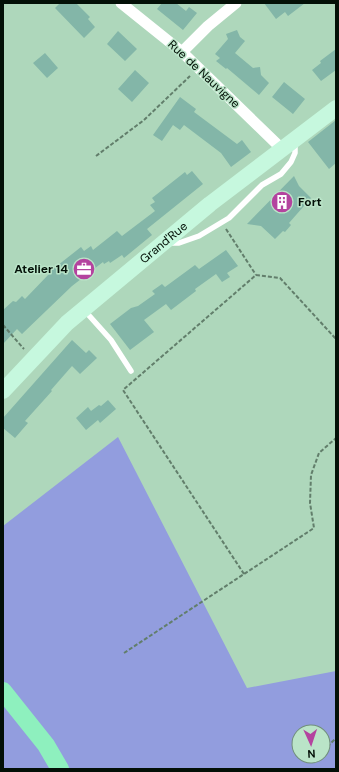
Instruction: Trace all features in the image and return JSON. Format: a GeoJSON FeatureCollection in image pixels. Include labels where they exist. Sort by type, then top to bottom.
{"type":"FeatureCollection","features":[{"type":"Feature","properties":{"kind":"main road"},"geometry":{"type":"LineString","coordinates":[[3,691],[46,745],[60,769]]}},
{"type":"Feature","properties":{"kind":"main road"},"geometry":{"type":"LineString","coordinates":[[3,708],[39,750],[49,769]]}},
{"type":"Feature","properties":{"kind":"street","name":"Rue de Nauvigne"},"geometry":{"type":"LineString","coordinates":[[121,3],[182,52],[198,68],[289,144]]}},
{"type":"Feature","properties":{"kind":"street"},"geometry":{"type":"LineString","coordinates":[[182,52],[208,26],[236,3]]}},
{"type":"Feature","properties":{"kind":"street","name":"Grand'Rue"},"geometry":{"type":"LineString","coordinates":[[3,391],[62,326],[224,192],[336,108]]}},
{"type":"Feature","properties":{"kind":"lane"},"geometry":{"type":"LineString","coordinates":[[162,244],[179,243],[199,236],[230,218],[262,184],[281,174],[291,162],[295,154],[289,144]]}},
{"type":"Feature","properties":{"kind":"lane"},"geometry":{"type":"LineString","coordinates":[[84,309],[111,340],[132,370]]}},
{"type":"Feature","properties":{"kind":"path"},"geometry":{"type":"LineString","coordinates":[[96,156],[144,120],[198,68]]}},
{"type":"Feature","properties":{"kind":"path"},"geometry":{"type":"LineString","coordinates":[[222,223],[256,275]]}},
{"type":"Feature","properties":{"kind":"path"},"geometry":{"type":"LineString","coordinates":[[244,574],[123,390],[256,275],[280,278],[336,339]]}},
{"type":"Feature","properties":{"kind":"path"},"geometry":{"type":"LineString","coordinates":[[3,325],[34,358]]}},
{"type":"Feature","properties":{"kind":"path"},"geometry":{"type":"LineString","coordinates":[[124,653],[314,528],[310,503],[311,475],[319,453],[336,438]]}},
{"type":"Feature","properties":{"kind":"shaded area"},"geometry":{"type":"Polygon","coordinates":[[[118,437],[247,688],[336,671],[336,769],[3,769],[3,526],[118,437]]]}},
{"type":"Feature","properties":{"kind":"building"},"geometry":{"type":"Polygon","coordinates":[[[60,3],[76,3],[90,17],[88,19],[95,27],[84,38],[55,8],[60,3]]]}},
{"type":"Feature","properties":{"kind":"building"},"geometry":{"type":"Polygon","coordinates":[[[162,3],[176,3],[186,11],[189,7],[197,13],[183,30],[157,9],[162,3]]]}},
{"type":"Feature","properties":{"kind":"building"},"geometry":{"type":"Polygon","coordinates":[[[264,3],[305,3],[288,16],[285,12],[276,19],[264,3]]]}},
{"type":"Feature","properties":{"kind":"building"},"geometry":{"type":"Polygon","coordinates":[[[237,30],[240,37],[245,41],[235,53],[253,68],[260,67],[261,75],[269,83],[259,95],[227,68],[226,69],[216,61],[220,58],[215,54],[228,39],[226,34],[237,30]]]}},
{"type":"Feature","properties":{"kind":"building"},"geometry":{"type":"Polygon","coordinates":[[[118,31],[137,49],[125,61],[107,44],[118,31]]]}},
{"type":"Feature","properties":{"kind":"building"},"geometry":{"type":"Polygon","coordinates":[[[336,49],[336,70],[321,81],[312,70],[321,63],[320,61],[336,49]]]}},
{"type":"Feature","properties":{"kind":"building"},"geometry":{"type":"Polygon","coordinates":[[[45,53],[58,68],[47,78],[33,63],[45,53]]]}},
{"type":"Feature","properties":{"kind":"building"},"geometry":{"type":"Polygon","coordinates":[[[135,70],[149,83],[132,102],[118,89],[135,70]]]}},
{"type":"Feature","properties":{"kind":"building"},"geometry":{"type":"Polygon","coordinates":[[[284,82],[305,99],[293,114],[272,97],[284,82]]]}},
{"type":"Feature","properties":{"kind":"building"},"geometry":{"type":"Polygon","coordinates":[[[180,97],[196,109],[194,112],[237,144],[242,140],[251,152],[231,167],[221,153],[184,125],[180,130],[173,125],[162,141],[153,135],[180,97]]]}},
{"type":"Feature","properties":{"kind":"building"},"geometry":{"type":"Polygon","coordinates":[[[336,120],[336,163],[329,169],[308,142],[336,120]]]}},
{"type":"Feature","properties":{"kind":"building"},"geometry":{"type":"Polygon","coordinates":[[[192,171],[203,184],[147,229],[152,235],[124,258],[122,255],[110,263],[109,261],[104,264],[103,262],[72,286],[22,334],[17,329],[3,344],[3,310],[13,301],[16,302],[22,296],[25,299],[49,274],[48,273],[81,247],[84,251],[91,246],[93,250],[117,231],[122,236],[155,211],[150,205],[155,202],[152,198],[185,172],[187,175],[192,171]]]}},
{"type":"Feature","properties":{"kind":"building","name":"Fort"},"geometry":{"type":"Polygon","coordinates":[[[294,176],[299,186],[311,198],[289,223],[291,225],[285,232],[283,231],[275,239],[261,226],[247,224],[294,176]]]}},
{"type":"Feature","properties":{"kind":"building"},"geometry":{"type":"Polygon","coordinates":[[[226,250],[238,266],[227,273],[230,277],[222,282],[216,274],[195,289],[196,291],[171,310],[166,304],[144,320],[154,332],[130,350],[110,324],[131,308],[138,306],[155,294],[152,291],[162,284],[165,287],[195,265],[199,269],[226,250]]]}},
{"type":"Feature","properties":{"kind":"building"},"geometry":{"type":"Polygon","coordinates":[[[72,340],[86,353],[89,350],[97,358],[80,374],[72,366],[25,421],[28,423],[15,438],[3,428],[3,418],[72,340]]]}},
{"type":"Feature","properties":{"kind":"building"},"geometry":{"type":"Polygon","coordinates":[[[108,400],[116,409],[100,423],[98,420],[86,430],[76,418],[88,407],[91,411],[99,405],[101,406],[108,400]]]}},
{"type":"Feature","properties":{"kind":"place","name":"Fort"},"geometry":{"type":"Point","coordinates":[282,202]}},
{"type":"Feature","properties":{"kind":"place","name":"Atelier 14"},"geometry":{"type":"Point","coordinates":[84,269]}}]}
